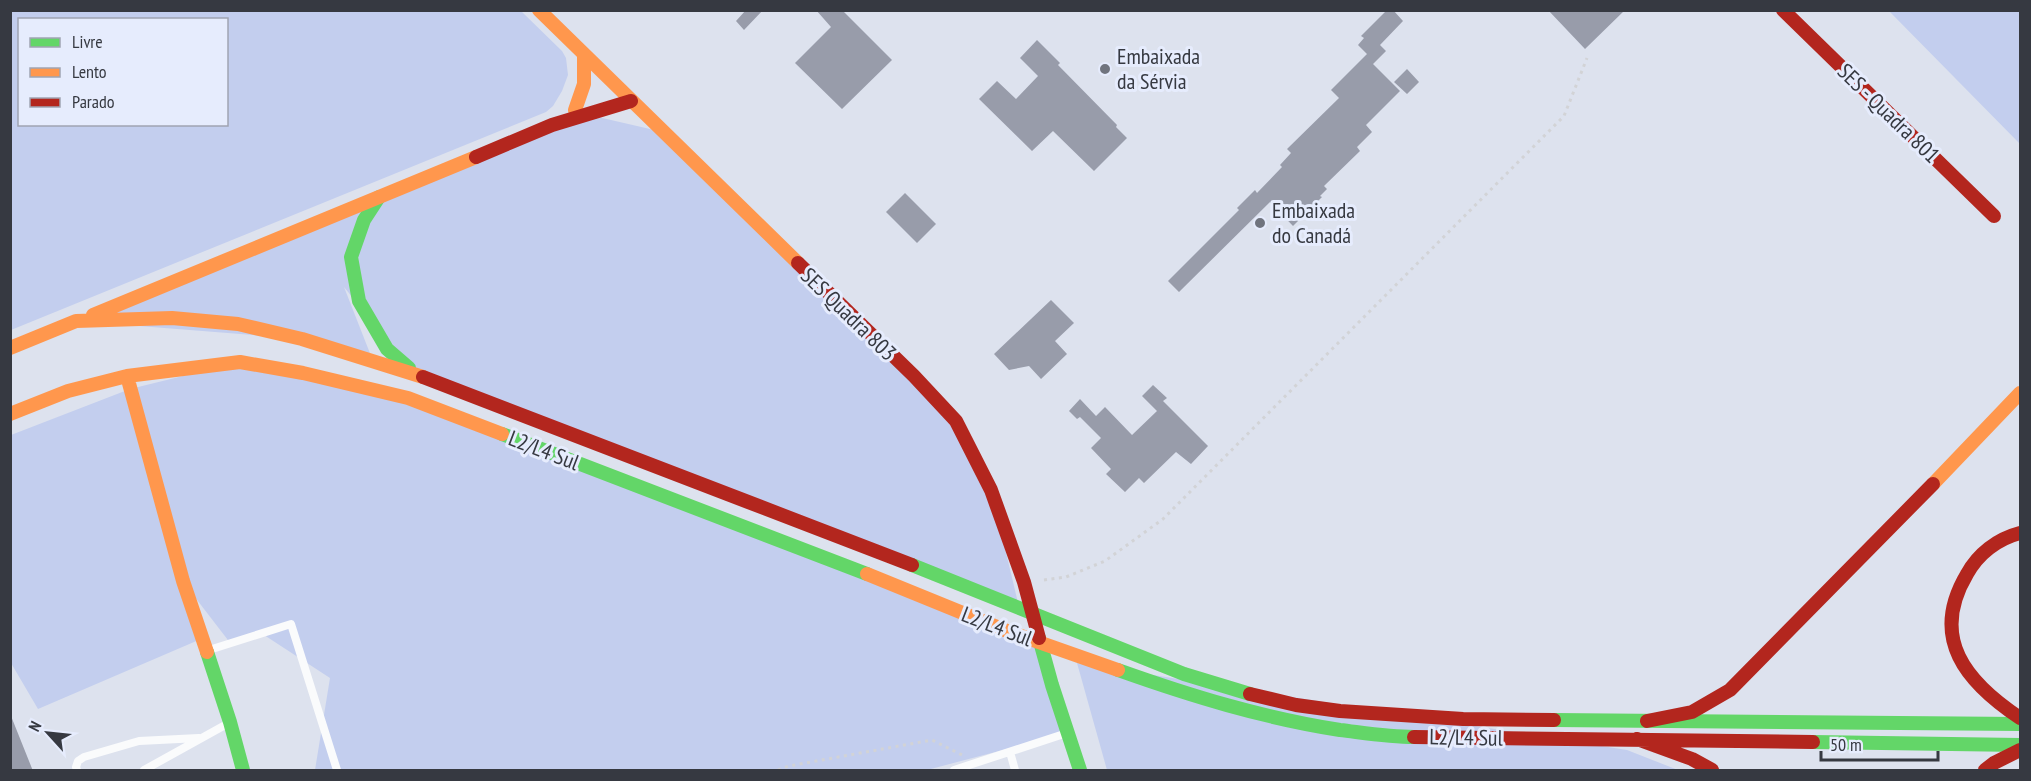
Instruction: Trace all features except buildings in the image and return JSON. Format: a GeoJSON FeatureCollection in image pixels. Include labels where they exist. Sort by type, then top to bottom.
{"type":"FeatureCollection","features":[{"type":"Feature","properties":{"kind":"main road","name":"SES Quadra 803"},"geometry":{"type":"LineString","coordinates":[[539,10],[584,55],[605,92],[631,101],[914,376],[956,421],[991,490],[1024,582],[1052,685],[1080,771]]}},
{"type":"Feature","properties":{"kind":"main road","name":"SES - Quadra 801"},"geometry":{"type":"LineString","coordinates":[[1783,10],[1995,216]]}},
{"type":"Feature","properties":{"kind":"main road"},"geometry":{"type":"LineString","coordinates":[[584,55],[584,84],[580,112],[613,119]]}},
{"type":"Feature","properties":{"kind":"main road","name":"L2/L4 Sul"},"geometry":{"type":"LineString","coordinates":[[580,112],[605,92]]}},
{"type":"Feature","properties":{"kind":"main road","name":"L2/L4 Sul"},"geometry":{"type":"LineString","coordinates":[[10,348],[580,112],[631,101]]}},
{"type":"Feature","properties":{"kind":"main road"},"geometry":{"type":"LineString","coordinates":[[632,123],[663,132]]}},
{"type":"Feature","properties":{"kind":"main road"},"geometry":{"type":"LineString","coordinates":[[379,197],[364,220],[351,257],[359,301],[387,349],[415,374]]}},
{"type":"Feature","properties":{"kind":"main road","name":"L2/L4 Sul"},"geometry":{"type":"LineString","coordinates":[[76,321],[172,318],[238,324],[303,339],[415,374],[958,583],[1184,674],[1296,705],[1389,716],[1463,719],[2020,724]]}},
{"type":"Feature","properties":{"kind":"main road","name":"L2/L4 Sul"},"geometry":{"type":"LineString","coordinates":[[10,414],[68,391],[127,376],[240,362],[303,373],[408,398],[854,569],[1007,631],[1195,697],[1302,724],[1389,737],[1637,739],[2020,747]]}},
{"type":"Feature","properties":{"kind":"main road"},"geometry":{"type":"LineString","coordinates":[[127,376],[183,581],[204,651],[230,722],[243,771]]}},
{"type":"Feature","properties":{"kind":"main road"},"geometry":{"type":"LineString","coordinates":[[1647,721],[1692,712],[1730,690],[1875,545],[2020,393]]}},
{"type":"Feature","properties":{"kind":"main road"},"geometry":{"type":"LineString","coordinates":[[2020,533],[2009,535],[1982,552],[1965,574],[1951,603],[1951,631],[1957,656],[1973,681],[2000,707],[2020,718]]}},
{"type":"Feature","properties":{"kind":"main road"},"geometry":{"type":"LineString","coordinates":[[1637,739],[1692,759],[1712,771]]}},
{"type":"Feature","properties":{"kind":"main road"},"geometry":{"type":"LineString","coordinates":[[1985,771],[2020,747]]}},
{"type":"Feature","properties":{"kind":"lane"},"geometry":{"type":"LineString","coordinates":[[204,651],[291,624],[337,771]]}},
{"type":"Feature","properties":{"kind":"lane"},"geometry":{"type":"LineString","coordinates":[[144,771],[230,722]]}},
{"type":"Feature","properties":{"kind":"lane"},"geometry":{"type":"LineString","coordinates":[[954,771],[970,768],[1067,733]]}},
{"type":"Feature","properties":{"kind":"lane"},"geometry":{"type":"LineString","coordinates":[[77,771],[78,760],[84,757],[139,741],[199,738]]}},
{"type":"Feature","properties":{"kind":"lane"},"geometry":{"type":"LineString","coordinates":[[1010,752],[1015,771]]}},
{"type":"Feature","properties":{"kind":"path"},"geometry":{"type":"LineString","coordinates":[[1024,582],[1066,577],[1105,561],[1163,519],[1564,116],[1587,58]]}},
{"type":"Feature","properties":{"kind":"path"},"geometry":{"type":"LineString","coordinates":[[778,771],[789,766],[932,740],[968,758],[970,768]]}},
{"type":"Feature","properties":{"kind":"shaded area"},"geometry":{"type":"Polygon","coordinates":[[[11,10],[521,11],[562,51],[566,58],[568,75],[562,91],[553,106],[546,112],[11,330],[11,10]]]}},
{"type":"Feature","properties":{"kind":"shaded area"},"geometry":{"type":"Polygon","coordinates":[[[1889,11],[2020,11],[2020,144],[1889,11]]]}},
{"type":"Feature","properties":{"kind":"shaded area"},"geometry":{"type":"Polygon","coordinates":[[[585,114],[663,132],[956,421],[991,490],[1019,607],[415,374],[344,287],[373,361],[302,339],[76,321],[585,114]]]}},
{"type":"Feature","properties":{"kind":"shaded area"},"geometry":{"type":"Polygon","coordinates":[[[240,362],[408,398],[1036,641],[1067,733],[927,770],[315,770],[330,678],[261,633],[231,644],[184,583],[201,639],[38,709],[11,663],[11,435],[130,389],[240,362]]]}},
{"type":"Feature","properties":{"kind":"shaded area"},"geometry":{"type":"Polygon","coordinates":[[[1077,663],[1627,750],[1678,770],[1107,770],[1077,663]]]}},
{"type":"Feature","properties":{"kind":"traffic: fast"},"geometry":{"type":"LineString","coordinates":[[379,197],[364,220],[351,257],[359,301],[387,349],[409,368]]}},
{"type":"Feature","properties":{"kind":"traffic: fast"},"geometry":{"type":"LineString","coordinates":[[502,434],[867,574]]}},
{"type":"Feature","properties":{"kind":"traffic: fast"},"geometry":{"type":"LineString","coordinates":[[912,565],[1184,674],[1250,694]]}},
{"type":"Feature","properties":{"kind":"traffic: fast"},"geometry":{"type":"LineString","coordinates":[[1039,638],[1080,770]]}},
{"type":"Feature","properties":{"kind":"traffic: fast"},"geometry":{"type":"LineString","coordinates":[[207,652],[243,770]]}},
{"type":"Feature","properties":{"kind":"traffic: fast"},"geometry":{"type":"LineString","coordinates":[[1118,670],[1255,713],[1340,730],[1414,737]]}},
{"type":"Feature","properties":{"kind":"traffic: fast"},"geometry":{"type":"LineString","coordinates":[[1554,720],[2020,724]]}},
{"type":"Feature","properties":{"kind":"traffic: fast"},"geometry":{"type":"LineString","coordinates":[[1813,742],[2020,745]]}},
{"type":"Feature","properties":{"kind":"traffic: slow"},"geometry":{"type":"LineString","coordinates":[[539,10],[798,263]]}},
{"type":"Feature","properties":{"kind":"traffic: slow"},"geometry":{"type":"LineString","coordinates":[[575,110],[584,84],[584,55]]}},
{"type":"Feature","properties":{"kind":"traffic: slow"},"geometry":{"type":"LineString","coordinates":[[93,315],[476,157]]}},
{"type":"Feature","properties":{"kind":"traffic: slow"},"geometry":{"type":"LineString","coordinates":[[10,348],[76,321],[172,318],[238,324],[302,339],[423,377]]}},
{"type":"Feature","properties":{"kind":"traffic: slow"},"geometry":{"type":"LineString","coordinates":[[10,414],[68,391],[127,376],[240,362],[303,373],[408,398],[502,434]]}},
{"type":"Feature","properties":{"kind":"traffic: slow"},"geometry":{"type":"LineString","coordinates":[[127,376],[183,581],[207,652]]}},
{"type":"Feature","properties":{"kind":"traffic: slow"},"geometry":{"type":"LineString","coordinates":[[1933,484],[2020,393]]}},
{"type":"Feature","properties":{"kind":"traffic: slow"},"geometry":{"type":"LineString","coordinates":[[867,574],[1007,631],[1118,670]]}},
{"type":"Feature","properties":{"kind":"traffic: jam"},"geometry":{"type":"LineString","coordinates":[[1783,10],[1994,216]]}},
{"type":"Feature","properties":{"kind":"traffic: jam"},"geometry":{"type":"LineString","coordinates":[[476,157],[552,125],[631,101]]}},
{"type":"Feature","properties":{"kind":"traffic: jam"},"geometry":{"type":"LineString","coordinates":[[798,263],[914,376],[956,421],[991,490],[1024,582],[1039,638]]}},
{"type":"Feature","properties":{"kind":"traffic: jam"},"geometry":{"type":"LineString","coordinates":[[423,377],[912,565]]}},
{"type":"Feature","properties":{"kind":"traffic: jam"},"geometry":{"type":"LineString","coordinates":[[1647,721],[1692,712],[1730,690],[1933,484]]}},
{"type":"Feature","properties":{"kind":"traffic: jam"},"geometry":{"type":"LineString","coordinates":[[2020,533],[1996,543],[1977,560],[1956,597],[1952,618],[1953,638],[1959,656],[1969,673],[1984,689],[2020,718]]}},
{"type":"Feature","properties":{"kind":"traffic: jam"},"geometry":{"type":"LineString","coordinates":[[1250,694],[1296,705],[1340,711],[1463,719],[1554,720]]}},
{"type":"Feature","properties":{"kind":"traffic: jam"},"geometry":{"type":"LineString","coordinates":[[1414,737],[1813,742]]}},
{"type":"Feature","properties":{"kind":"traffic: jam"},"geometry":{"type":"LineString","coordinates":[[1637,739],[1692,759],[1712,770]]}},
{"type":"Feature","properties":{"kind":"traffic: jam"},"geometry":{"type":"LineString","coordinates":[[1985,770],[2020,750]]}},
{"type":"Feature","properties":{"kind":"place","name":"Embaixada da Sérvia"},"geometry":{"type":"Point","coordinates":[1105,69]}},
{"type":"Feature","properties":{"kind":"place","name":"Embaixada do Canadá"},"geometry":{"type":"Point","coordinates":[1260,223]}}]}
